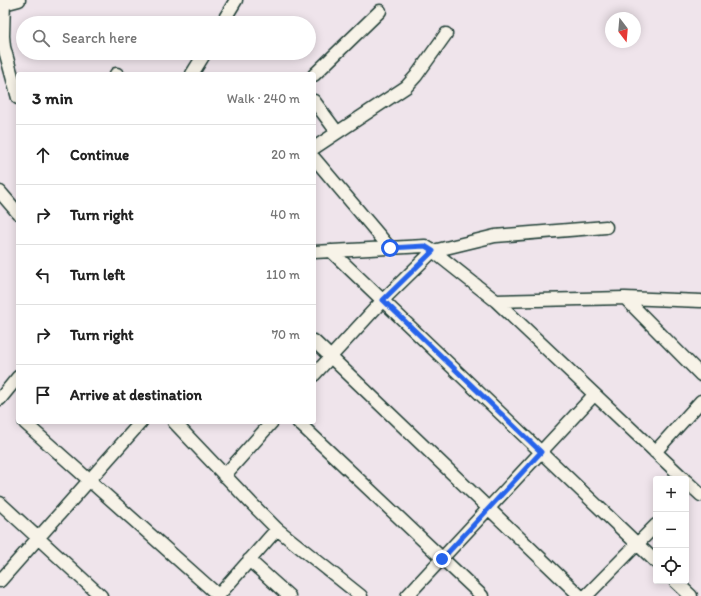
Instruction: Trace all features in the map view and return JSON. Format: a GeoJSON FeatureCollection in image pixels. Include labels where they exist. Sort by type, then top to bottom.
{"type":"FeatureCollection","features":[{"type":"Feature","properties":{"kind":"street"},"geometry":{"type":"LineString","coordinates":[[16,91],[4,47],[4,2],[19,0]]}},
{"type":"Feature","properties":{"kind":"street"},"geometry":{"type":"LineString","coordinates":[[226,16],[236,0]]}},
{"type":"Feature","properties":{"kind":"street"},"geometry":{"type":"LineString","coordinates":[[316,73],[380,11]]}},
{"type":"Feature","properties":{"kind":"street"},"geometry":{"type":"LineString","coordinates":[[316,147],[406,87],[416,76],[446,34]]}},
{"type":"Feature","properties":{"kind":"street"},"geometry":{"type":"LineString","coordinates":[[193,72],[200,60]]}},
{"type":"Feature","properties":{"kind":"street"},"geometry":{"type":"LineString","coordinates":[[316,104],[337,132]]}},
{"type":"Feature","properties":{"kind":"street"},"geometry":{"type":"LineString","coordinates":[[316,160],[390,248]]}},
{"type":"Feature","properties":{"kind":"street"},"geometry":{"type":"LineString","coordinates":[[0,192],[16,211]]}},
{"type":"Feature","properties":{"kind":"street"},"geometry":{"type":"LineString","coordinates":[[316,373],[383,300],[433,251],[495,236],[606,227]]}},
{"type":"Feature","properties":{"kind":"street"},"geometry":{"type":"LineString","coordinates":[[316,252],[425,246],[496,301],[681,476]]}},
{"type":"Feature","properties":{"kind":"street"},"geometry":{"type":"LineString","coordinates":[[331,251],[653,559]]}},
{"type":"Feature","properties":{"kind":"street"},"geometry":{"type":"LineString","coordinates":[[496,301],[625,298],[701,301]]}},
{"type":"Feature","properties":{"kind":"street"},"geometry":{"type":"LineString","coordinates":[[625,298],[701,375]]}},
{"type":"Feature","properties":{"kind":"street"},"geometry":{"type":"LineString","coordinates":[[316,343],[580,596]]}},
{"type":"Feature","properties":{"kind":"street"},"geometry":{"type":"LineString","coordinates":[[0,398],[16,379]]}},
{"type":"Feature","properties":{"kind":"street"},"geometry":{"type":"LineString","coordinates":[[407,596],[594,395]]}},
{"type":"Feature","properties":{"kind":"street"},"geometry":{"type":"LineString","coordinates":[[655,452],[701,402]]}},
{"type":"Feature","properties":{"kind":"street"},"geometry":{"type":"LineString","coordinates":[[26,424],[218,596],[277,528]]}},
{"type":"Feature","properties":{"kind":"street"},"geometry":{"type":"LineString","coordinates":[[0,581],[139,424]]}},
{"type":"Feature","properties":{"kind":"street"},"geometry":{"type":"LineString","coordinates":[[176,424],[224,476],[277,528],[361,596]]}},
{"type":"Feature","properties":{"kind":"street"},"geometry":{"type":"LineString","coordinates":[[224,476],[270,424]]}},
{"type":"Feature","properties":{"kind":"street"},"geometry":{"type":"LineString","coordinates":[[300,424],[482,596]]}},
{"type":"Feature","properties":{"kind":"street"},"geometry":{"type":"LineString","coordinates":[[0,503],[101,596]]}},
{"type":"Feature","properties":{"kind":"street"},"geometry":{"type":"LineString","coordinates":[[586,596],[653,528]]}},
{"type":"Feature","properties":{"kind":"street"},"geometry":{"type":"LineString","coordinates":[[249,560],[289,596]]}},
{"type":"Feature","properties":{"kind":"street"},"geometry":{"type":"LineString","coordinates":[[678,584],[691,596]]}},
{"type":"Feature","properties":{"kind":"route"},"geometry":{"type":"LineString","coordinates":[[390,248],[425,246],[433,251],[383,300],[541,452],[442,559]]}}]}
